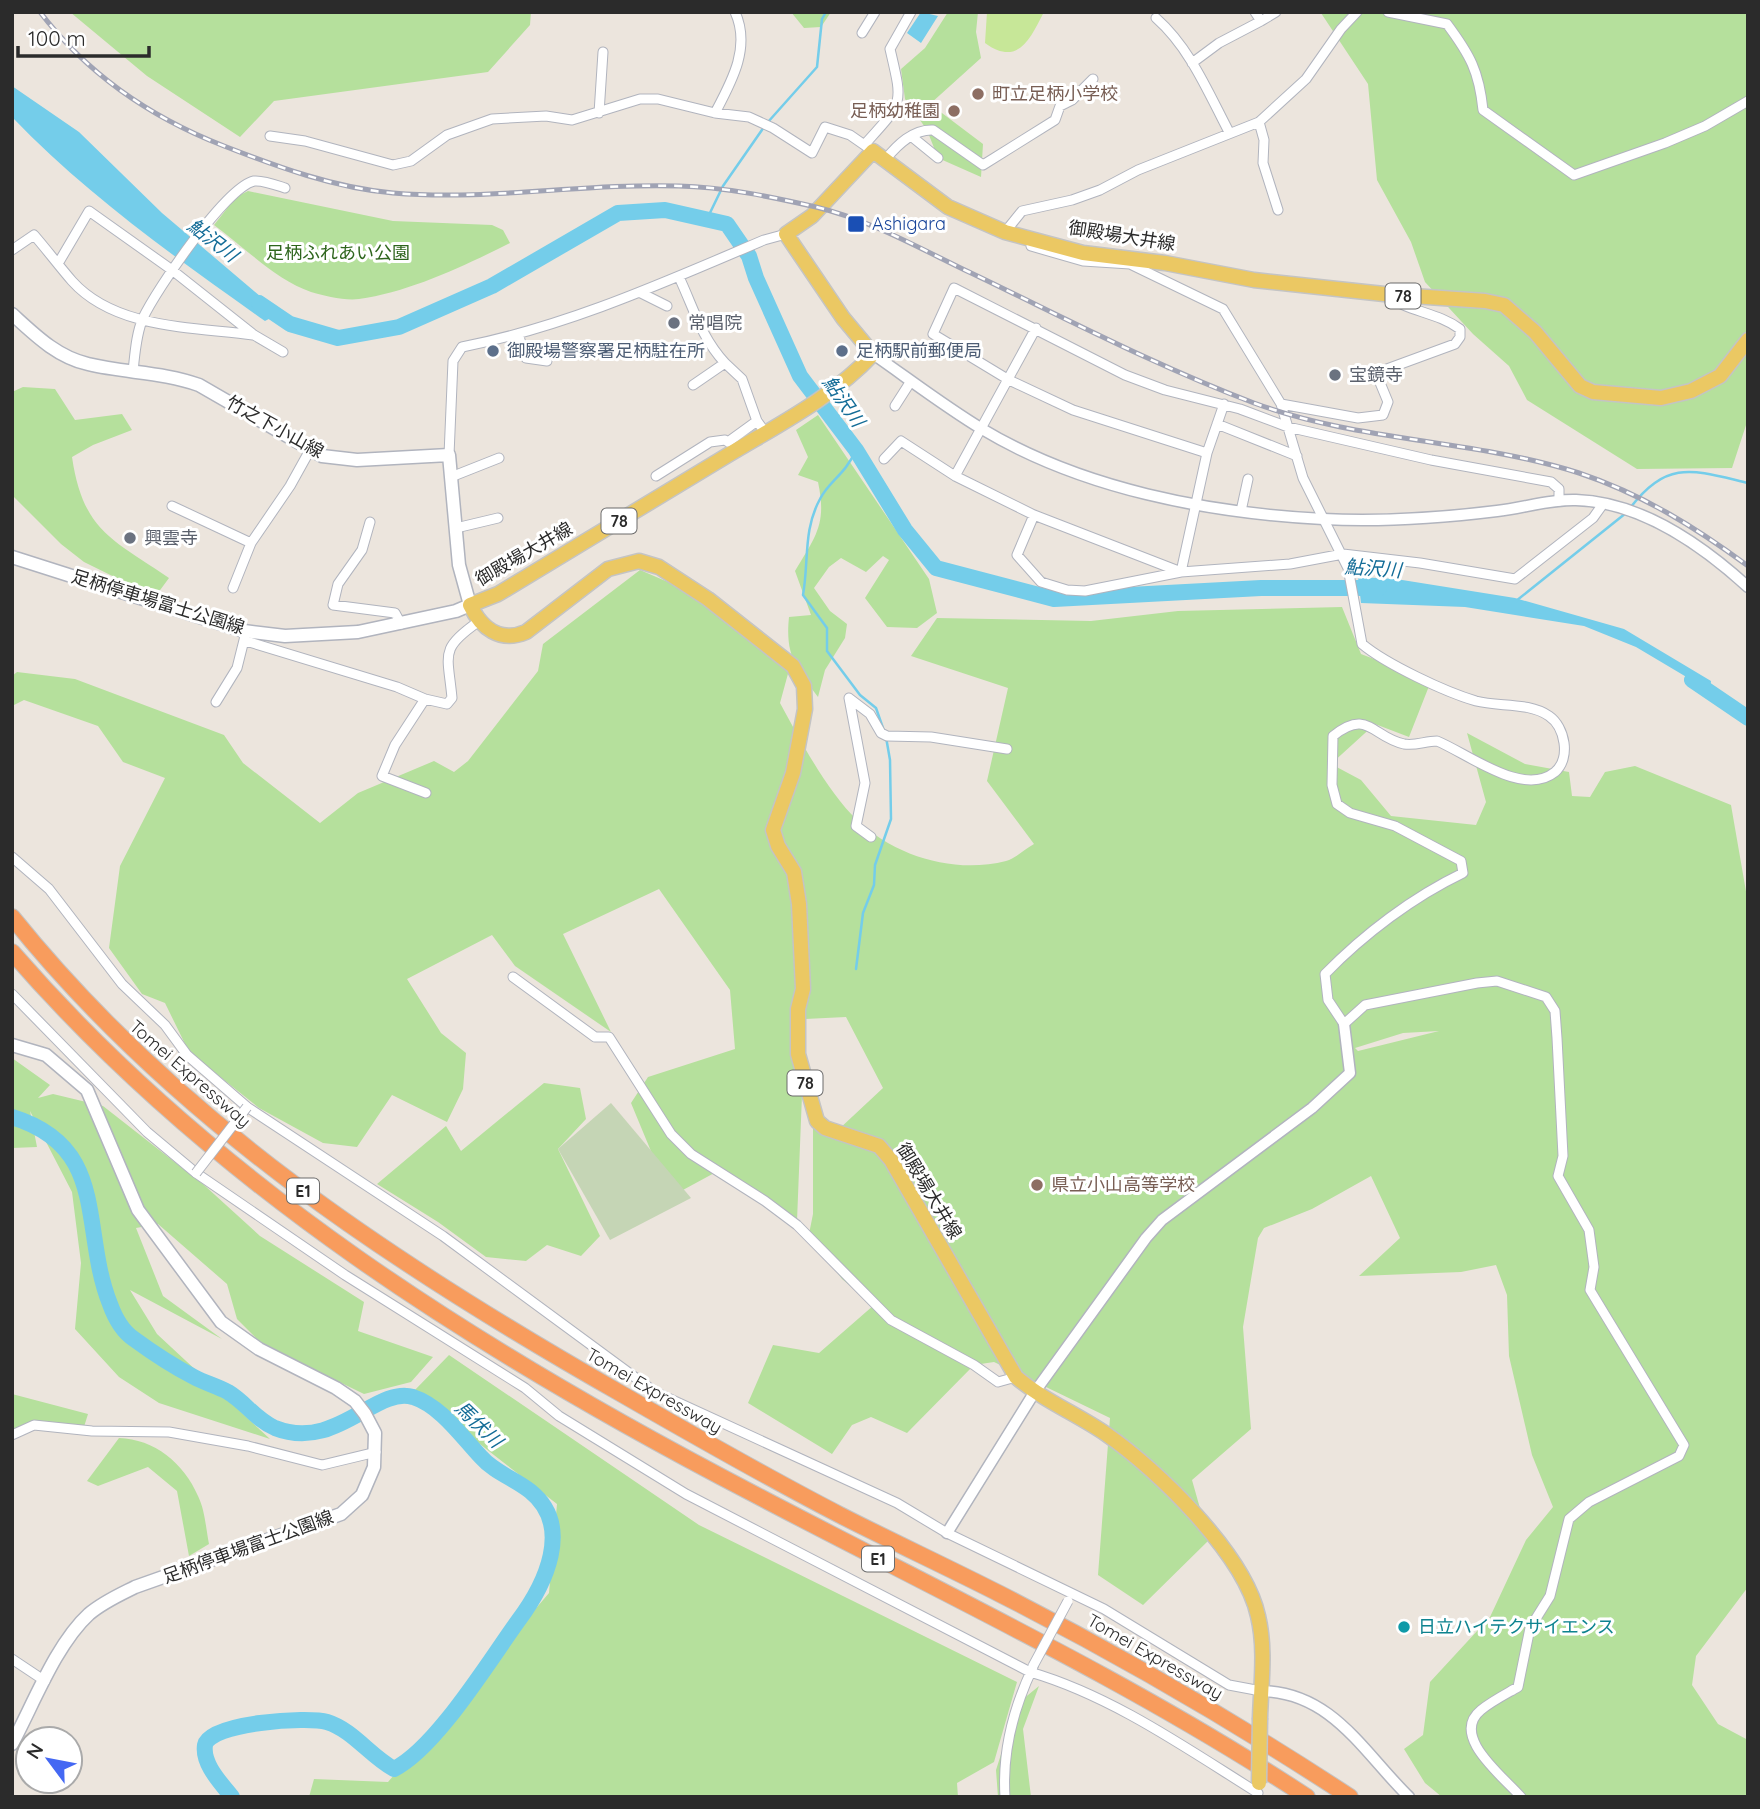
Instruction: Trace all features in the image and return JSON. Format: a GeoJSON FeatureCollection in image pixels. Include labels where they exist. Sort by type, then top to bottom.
{"type":"FeatureCollection","features":[{"type":"Feature","properties":{"kind":"highway","name":"Tomei Expressway"},"geometry":{"type":"LineString","coordinates":[[12,917],[71,988],[152,1069],[259,1159],[442,1286],[526,1340],[697,1437],[840,1515],[1001,1594],[1134,1666],[1350,1797]]}},
{"type":"Feature","properties":{"kind":"highway","name":"E1"},"geometry":{"type":"LineString","coordinates":[[12,952],[97,1046],[190,1130],[333,1240],[429,1306],[619,1421],[1138,1695],[1307,1797]]}},
{"type":"Feature","properties":{"kind":"main road","name":"御殿場大井線"},"geometry":{"type":"LineString","coordinates":[[869,148],[948,207],[1005,232],[1083,253],[1177,265],[1254,280],[1504,305],[1535,332],[1580,386],[1593,392],[1661,398],[1691,391],[1720,376],[1748,340]]}},
{"type":"Feature","properties":{"kind":"main road"},"geometry":{"type":"LineString","coordinates":[[869,148],[812,216],[786,234],[844,318],[873,354]]}},
{"type":"Feature","properties":{"kind":"main road","name":"竹之下小山線"},"geometry":{"type":"LineString","coordinates":[[12,314],[50,347],[65,355],[86,364],[178,377],[199,385],[310,450],[337,459],[449,455]]}},
{"type":"Feature","properties":{"kind":"main road","name":"御殿場大井線"},"geometry":{"type":"LineString","coordinates":[[873,354],[856,372],[831,390],[761,427],[498,594],[470,605],[478,622],[497,634],[512,638],[526,632],[608,569],[639,561],[659,567],[708,599],[793,666],[804,687],[805,709],[793,773],[773,830],[778,846],[794,872],[799,904],[803,989],[798,1009],[798,1054],[812,1111],[825,1128],[879,1146],[891,1160],[1016,1377],[1034,1393],[1106,1434],[1134,1456],[1211,1531],[1234,1559],[1258,1616],[1263,1660],[1258,1791]]}},
{"type":"Feature","properties":{"kind":"main road"},"geometry":{"type":"LineString","coordinates":[[449,455],[459,565],[470,605]]}},
{"type":"Feature","properties":{"kind":"main road","name":"足柄停車場富士公園線"},"geometry":{"type":"LineString","coordinates":[[12,556],[245,636],[358,632],[401,624],[470,605]]}},
{"type":"Feature","properties":{"kind":"main road","name":"足柄停車場富士公園線"},"geometry":{"type":"LineString","coordinates":[[12,1045],[46,1055],[87,1090],[138,1210],[216,1317],[243,1339],[355,1401],[375,1433],[376,1452],[374,1467],[362,1495],[341,1514],[135,1587],[108,1600],[75,1628],[12,1744]]}},
{"type":"Feature","properties":{"kind":"street"},"geometry":{"type":"LineString","coordinates":[[715,113],[731,83],[740,54],[743,29],[735,12]]}},
{"type":"Feature","properties":{"kind":"street"},"geometry":{"type":"LineString","coordinates":[[862,33],[876,12]]}},
{"type":"Feature","properties":{"kind":"street"},"geometry":{"type":"LineString","coordinates":[[270,136],[305,141],[393,165],[411,161],[447,135],[492,119],[546,116],[572,120],[640,99],[658,99],[715,113],[748,117],[773,128],[812,153],[825,127],[847,134],[869,148],[897,106],[900,94],[890,50],[911,12]]}},
{"type":"Feature","properties":{"kind":"street"},"geometry":{"type":"LineString","coordinates":[[1255,12],[1261,21]]}},
{"type":"Feature","properties":{"kind":"street"},"geometry":{"type":"LineString","coordinates":[[1192,63],[1219,43],[1276,12]]}},
{"type":"Feature","properties":{"kind":"street"},"geometry":{"type":"LineString","coordinates":[[947,1533],[1034,1393],[1162,1220],[1312,1108],[1350,1073],[1344,1024],[1328,1000],[1325,974],[1344,955],[1434,887],[1463,873],[1461,861],[1395,826],[1350,813],[1337,804],[1332,785],[1333,736],[1346,725],[1366,723],[1401,743],[1415,745],[1437,741],[1479,764],[1526,780],[1553,774],[1560,767],[1565,752],[1561,729],[1550,716],[1536,710],[1476,701],[1388,662],[1362,644],[1348,568],[1303,478],[1282,404],[1223,309],[1129,264],[1083,261],[1022,243],[1005,232],[1021,211],[1090,193],[1229,131],[1259,122],[1306,79],[1341,29],[1357,12]]}},
{"type":"Feature","properties":{"kind":"street"},"geometry":{"type":"LineString","coordinates":[[1388,12],[1447,24],[1469,53],[1480,78],[1483,110],[1574,175],[1588,173],[1675,139],[1748,101]]}},
{"type":"Feature","properties":{"kind":"street"},"geometry":{"type":"LineString","coordinates":[[1156,18],[1170,31],[1192,63],[1229,131]]}},
{"type":"Feature","properties":{"kind":"street"},"geometry":{"type":"LineString","coordinates":[[599,113],[603,52]]}},
{"type":"Feature","properties":{"kind":"street"},"geometry":{"type":"LineString","coordinates":[[885,160],[911,136],[923,130],[933,130],[984,165],[1055,120],[1060,106],[1072,100],[1093,79]]}},
{"type":"Feature","properties":{"kind":"street"},"geometry":{"type":"LineString","coordinates":[[1259,122],[1264,141],[1264,163],[1278,210]]}},
{"type":"Feature","properties":{"kind":"street"},"geometry":{"type":"LineString","coordinates":[[911,136],[938,158]]}},
{"type":"Feature","properties":{"kind":"street"},"geometry":{"type":"LineString","coordinates":[[133,371],[142,320],[174,267],[205,228],[243,186],[256,181],[285,188]]}},
{"type":"Feature","properties":{"kind":"street"},"geometry":{"type":"LineString","coordinates":[[59,262],[89,211],[174,267],[254,335],[283,352]]}},
{"type":"Feature","properties":{"kind":"street"},"geometry":{"type":"LineString","coordinates":[[449,455],[453,361],[462,347],[518,334],[641,293],[732,253],[786,234]]}},
{"type":"Feature","properties":{"kind":"street"},"geometry":{"type":"LineString","coordinates":[[12,250],[34,235],[72,281],[114,312],[142,320],[254,335]]}},
{"type":"Feature","properties":{"kind":"street"},"geometry":{"type":"LineString","coordinates":[[656,476],[710,442],[728,442],[761,427],[742,379],[709,346],[696,323],[679,277]]}},
{"type":"Feature","properties":{"kind":"street"},"geometry":{"type":"LineString","coordinates":[[1206,453],[1103,421],[1009,380],[933,334],[954,288],[1125,375],[1165,390],[1224,404],[1288,427],[1431,460],[1551,482],[1559,489],[1559,501]]}},
{"type":"Feature","properties":{"kind":"street"},"geometry":{"type":"LineString","coordinates":[[641,293],[667,306]]}},
{"type":"Feature","properties":{"kind":"street"},"geometry":{"type":"LineString","coordinates":[[1282,404],[1358,418],[1383,415],[1388,402],[1376,373],[1455,344],[1460,337],[1460,328],[1446,318],[1398,304],[1384,294]]}},
{"type":"Feature","properties":{"kind":"street"},"geometry":{"type":"LineString","coordinates":[[955,476],[1036,328]]}},
{"type":"Feature","properties":{"kind":"street"},"geometry":{"type":"LineString","coordinates":[[518,334],[526,358],[547,361]]}},
{"type":"Feature","properties":{"kind":"street"},"geometry":{"type":"LineString","coordinates":[[873,354],[982,429],[1065,469],[1195,504],[1323,519],[1411,519],[1559,501],[1602,504],[1640,515],[1680,535],[1748,587]]}},
{"type":"Feature","properties":{"kind":"street"},"geometry":{"type":"LineString","coordinates":[[693,385],[725,363]]}},
{"type":"Feature","properties":{"kind":"street"},"geometry":{"type":"LineString","coordinates":[[895,406],[911,381]]}},
{"type":"Feature","properties":{"kind":"street"},"geometry":{"type":"LineString","coordinates":[[1181,572],[1206,453],[1224,404]]}},
{"type":"Feature","properties":{"kind":"street"},"geometry":{"type":"LineString","coordinates":[[1217,424],[1297,456]]}},
{"type":"Feature","properties":{"kind":"street"},"geometry":{"type":"LineString","coordinates":[[884,459],[901,442],[955,476],[1034,515],[1181,572]]}},
{"type":"Feature","properties":{"kind":"street"},"geometry":{"type":"LineString","coordinates":[[233,588],[251,543],[290,486],[310,450]]}},
{"type":"Feature","properties":{"kind":"street"},"geometry":{"type":"LineString","coordinates":[[451,477],[499,458]]}},
{"type":"Feature","properties":{"kind":"street"},"geometry":{"type":"LineString","coordinates":[[1241,511],[1248,479]]}},
{"type":"Feature","properties":{"kind":"street"},"geometry":{"type":"LineString","coordinates":[[1034,515],[1017,555],[1048,586],[1085,591],[1181,572],[1290,564],[1342,554],[1420,563],[1515,579],[1593,518],[1602,504]]}},
{"type":"Feature","properties":{"kind":"street"},"geometry":{"type":"LineString","coordinates":[[172,506],[251,543]]}},
{"type":"Feature","properties":{"kind":"street"},"geometry":{"type":"LineString","coordinates":[[456,528],[498,518]]}},
{"type":"Feature","properties":{"kind":"street"},"geometry":{"type":"LineString","coordinates":[[370,523],[362,550],[338,584],[333,605],[395,613],[401,624]]}},
{"type":"Feature","properties":{"kind":"street"},"geometry":{"type":"LineString","coordinates":[[216,702],[237,668],[245,636],[425,699],[447,704],[452,698],[448,650],[453,639],[478,622]]}},
{"type":"Feature","properties":{"kind":"street"},"geometry":{"type":"LineString","coordinates":[[871,837],[856,825],[865,783],[849,698],[870,714],[885,734],[931,737],[1007,749]]}},
{"type":"Feature","properties":{"kind":"street"},"geometry":{"type":"LineString","coordinates":[[425,699],[395,745],[382,776],[426,793]]}},
{"type":"Feature","properties":{"kind":"street"},"geometry":{"type":"LineString","coordinates":[[12,857],[49,889],[122,984],[165,1025],[187,1055],[247,1107],[443,1236],[655,1392],[897,1503],[947,1533],[1229,1685],[1296,1694],[1319,1706],[1354,1737],[1409,1797]]}},
{"type":"Feature","properties":{"kind":"street"},"geometry":{"type":"LineString","coordinates":[[513,977],[594,1037],[609,1037],[671,1134],[691,1154],[765,1201],[797,1225],[891,1320],[974,1365],[998,1382],[1016,1377]]}},
{"type":"Feature","properties":{"kind":"street"},"geometry":{"type":"LineString","coordinates":[[1344,1024],[1365,1005],[1477,983],[1497,981],[1546,997],[1555,1011],[1557,1038],[1563,1156],[1558,1176],[1589,1230],[1594,1267],[1590,1290],[1684,1445],[1679,1456],[1589,1503],[1569,1519],[1550,1595],[1530,1628],[1518,1687],[1479,1711],[1472,1724],[1472,1740],[1478,1750],[1521,1797]]}},
{"type":"Feature","properties":{"kind":"street"},"geometry":{"type":"LineString","coordinates":[[12,994],[147,1132],[196,1173],[345,1275],[524,1388],[559,1416],[686,1494],[1031,1669],[1158,1730],[1258,1791]]}},
{"type":"Feature","properties":{"kind":"street"},"geometry":{"type":"LineString","coordinates":[[196,1173],[247,1107]]}},
{"type":"Feature","properties":{"kind":"street"},"geometry":{"type":"LineString","coordinates":[[12,1435],[34,1425],[92,1431],[169,1432],[248,1446],[322,1465],[376,1452]]}},
{"type":"Feature","properties":{"kind":"street"},"geometry":{"type":"LineString","coordinates":[[1005,1797],[1003,1761],[1017,1704],[1031,1669],[1070,1597]]}},
{"type":"Feature","properties":{"kind":"street"},"geometry":{"type":"LineString","coordinates":[[12,1659],[45,1681]]}},
{"type":"Feature","properties":{"kind":"green space"},"geometry":{"type":"Polygon","coordinates":[[[70,12],[531,12],[530,25],[488,72],[274,101],[240,137],[147,76],[70,12]]]}},
{"type":"Feature","properties":{"kind":"green space"},"geometry":{"type":"Polygon","coordinates":[[[791,12],[831,12],[821,27],[804,28],[791,12]]]}},
{"type":"Feature","properties":{"kind":"green space"},"geometry":{"type":"Polygon","coordinates":[[[948,12],[978,12],[976,32],[981,58],[930,104],[983,144],[981,177],[938,158],[927,130],[905,99],[901,69],[925,48],[948,12]]]}},
{"type":"Feature","properties":{"kind":"green space"},"geometry":{"type":"Polygon","coordinates":[[[987,12],[1044,12],[1034,32],[1022,47],[1006,52],[996,50],[985,43],[987,12]]]}},
{"type":"Feature","properties":{"kind":"green space"},"geometry":{"type":"Polygon","coordinates":[[[1748,12],[1748,419],[1732,468],[1637,469],[1527,400],[1509,366],[1473,334],[1425,282],[1411,242],[1377,180],[1368,84],[1321,13],[1748,12]]]}},
{"type":"Feature","properties":{"kind":"green space","name":"足柄ふれあい公園"},"geometry":{"type":"Polygon","coordinates":[[[248,191],[393,221],[492,225],[503,230],[510,243],[455,269],[398,291],[359,299],[328,296],[311,292],[285,280],[214,225],[236,197],[248,191]]]}},
{"type":"Feature","properties":{"kind":"green space"},"geometry":{"type":"Polygon","coordinates":[[[23,387],[55,389],[75,420],[122,414],[132,430],[93,445],[72,457],[77,482],[92,518],[116,542],[169,578],[155,597],[84,562],[61,544],[12,495],[12,392],[23,387]]]}},
{"type":"Feature","properties":{"kind":"green space"},"geometry":{"type":"Polygon","coordinates":[[[818,415],[929,579],[937,613],[917,628],[887,627],[865,598],[889,560],[883,556],[866,572],[841,558],[829,567],[814,588],[830,611],[847,624],[845,638],[825,670],[818,697],[794,660],[788,630],[789,617],[811,615],[795,571],[818,529],[820,496],[818,482],[798,475],[808,457],[796,430],[818,415]]]}},
{"type":"Feature","properties":{"kind":"green space"},"geometry":{"type":"Polygon","coordinates":[[[640,570],[682,588],[789,670],[780,703],[825,780],[857,820],[890,844],[908,853],[947,863],[967,865],[1006,861],[1034,844],[987,781],[1008,688],[911,656],[937,618],[1091,621],[1178,611],[1342,607],[1361,654],[1431,681],[1409,737],[1375,724],[1331,764],[1361,780],[1391,816],[1476,825],[1486,802],[1467,733],[1525,764],[1569,772],[1572,796],[1590,797],[1605,772],[1635,766],[1731,805],[1748,903],[1748,1587],[1696,1656],[1692,1685],[1718,1724],[1748,1740],[1748,1797],[1442,1797],[1425,1783],[1404,1749],[1423,1735],[1430,1682],[1490,1617],[1526,1540],[1553,1507],[1532,1455],[1509,1356],[1507,1295],[1496,1265],[1461,1272],[1359,1276],[1400,1238],[1371,1176],[1312,1209],[1264,1228],[1258,1238],[1243,1327],[1251,1429],[1192,1480],[1209,1540],[1143,1605],[1098,1575],[1110,1418],[994,1362],[974,1365],[907,1433],[871,1417],[852,1425],[832,1454],[748,1403],[773,1345],[819,1353],[874,1305],[842,1279],[809,1234],[813,1214],[813,1129],[838,1130],[883,1088],[846,1017],[805,1019],[797,1221],[718,1171],[670,1197],[631,1103],[648,1077],[735,1049],[730,990],[659,889],[563,934],[611,1032],[515,966],[492,935],[407,979],[441,1033],[466,1053],[463,1089],[447,1122],[392,1095],[357,1147],[323,1143],[259,1108],[189,1052],[165,1003],[142,994],[109,948],[120,866],[165,778],[123,762],[98,726],[24,700],[12,706],[12,676],[17,672],[75,679],[224,735],[243,763],[320,823],[358,793],[434,761],[454,772],[468,761],[538,671],[543,644],[640,570]],[[1439,1031],[1403,1033],[1355,1048],[1358,1051],[1439,1031]]]}},
{"type":"Feature","properties":{"kind":"green space"},"geometry":{"type":"Polygon","coordinates":[[[12,1058],[50,1085],[38,1098],[53,1094],[103,1106],[204,1185],[260,1236],[364,1302],[358,1331],[433,1357],[411,1382],[364,1394],[263,1345],[237,1319],[227,1284],[158,1224],[136,1228],[163,1296],[222,1339],[130,1290],[157,1334],[270,1439],[159,1403],[119,1377],[75,1329],[81,1263],[72,1192],[30,1111],[37,1147],[12,1148],[12,1058]]]}},
{"type":"Feature","properties":{"kind":"green space"},"geometry":{"type":"Polygon","coordinates":[[[544,1083],[580,1088],[586,1119],[558,1149],[600,1236],[581,1256],[547,1245],[526,1261],[486,1257],[438,1222],[377,1184],[446,1126],[461,1151],[544,1083]]]}},
{"type":"Feature","properties":{"kind":"green space"},"geometry":{"type":"Polygon","coordinates":[[[611,1103],[691,1198],[610,1240],[558,1149],[611,1103]]]}},
{"type":"Feature","properties":{"kind":"green space"},"geometry":{"type":"Polygon","coordinates":[[[449,1355],[699,1525],[1017,1682],[994,1762],[957,1783],[958,1797],[309,1797],[314,1779],[388,1782],[549,1593],[557,1504],[413,1392],[449,1355]]]}},
{"type":"Feature","properties":{"kind":"green space"},"geometry":{"type":"Polygon","coordinates":[[[12,1394],[88,1414],[83,1430],[23,1426],[12,1432],[12,1394]]]}},
{"type":"Feature","properties":{"kind":"green space"},"geometry":{"type":"Polygon","coordinates":[[[119,1438],[132,1439],[156,1448],[185,1473],[200,1501],[209,1544],[189,1556],[177,1491],[148,1467],[98,1486],[87,1481],[119,1438]]]}},
{"type":"Feature","properties":{"kind":"green space"},"geometry":{"type":"Polygon","coordinates":[[[1039,1686],[1023,1729],[1031,1797],[998,1797],[996,1770],[1017,1704],[1039,1686]]]}},
{"type":"Feature","properties":{"kind":"water"},"geometry":{"type":"Polygon","coordinates":[[[921,12],[938,16],[921,43],[907,33],[921,12]]]}},
{"type":"Feature","properties":{"kind":"water"},"geometry":{"type":"Polygon","coordinates":[[[12,86],[79,132],[162,213],[280,313],[265,321],[102,200],[12,117],[12,86]]]}},
{"type":"Feature","properties":{"kind":"water"},"geometry":{"type":"Polygon","coordinates":[[[1358,577],[1396,579],[1515,598],[1624,629],[1711,681],[1710,691],[1636,647],[1584,626],[1465,607],[1361,603],[1358,577]]]}},
{"type":"Feature","properties":{"kind":"waterway"},"geometry":{"type":"LineString","coordinates":[[768,122],[817,67],[822,19],[826,12]]}},
{"type":"Feature","properties":{"kind":"waterway"},"geometry":{"type":"LineString","coordinates":[[707,219],[723,186],[764,127]]}},
{"type":"Feature","properties":{"kind":"waterway","name":"鮎沢川"},"geometry":{"type":"LineString","coordinates":[[259,303],[290,324],[338,338],[399,327],[492,286],[618,213],[665,210],[727,224],[749,256],[756,278],[800,376],[856,450],[905,530],[936,568],[1054,599],[1261,588],[1379,588]]}},
{"type":"Feature","properties":{"kind":"waterway"},"geometry":{"type":"LineString","coordinates":[[856,450],[847,466],[824,493],[815,511],[809,534],[803,595],[827,628],[827,651],[860,695],[876,708],[884,731]]}},
{"type":"Feature","properties":{"kind":"waterway"},"geometry":{"type":"LineString","coordinates":[[1630,508],[1657,482],[1683,472],[1697,472],[1748,483]]}},
{"type":"Feature","properties":{"kind":"waterway"},"geometry":{"type":"LineString","coordinates":[[1516,601],[1626,513]]}},
{"type":"Feature","properties":{"kind":"waterway","name":"鮎沢川"},"geometry":{"type":"LineString","coordinates":[[1692,680],[1748,718]]}},
{"type":"Feature","properties":{"kind":"waterway"},"geometry":{"type":"LineString","coordinates":[[856,969],[863,913],[874,885],[875,865],[891,819],[890,760],[886,737]]}},
{"type":"Feature","properties":{"kind":"waterway","name":"馬伏川"},"geometry":{"type":"LineString","coordinates":[[12,1117],[43,1131],[64,1148],[78,1170],[86,1194],[101,1276],[110,1304],[119,1324],[134,1339],[186,1373],[228,1392],[268,1425],[297,1433],[317,1432],[335,1426],[399,1396],[423,1401],[450,1423],[486,1462],[530,1491],[543,1505],[550,1521],[553,1538],[551,1556],[528,1607],[461,1702],[427,1743],[410,1758],[394,1769],[345,1731],[327,1722],[300,1720],[240,1726],[211,1737],[205,1745],[209,1766],[232,1797]]}},
{"type":"Feature","properties":{"kind":"railway"},"geometry":{"type":"LineString","coordinates":[[40,12],[59,35],[100,75],[147,108],[197,135],[286,169],[350,186],[393,193],[465,195],[679,186],[731,190],[816,207],[856,219],[894,235],[1146,357],[1254,403],[1334,426],[1498,453],[1602,481],[1667,513],[1748,566]]}},
{"type":"Feature","properties":{"kind":"place","name":"町立足柄小学校"},"geometry":{"type":"Point","coordinates":[978,94]}},
{"type":"Feature","properties":{"kind":"place","name":"足柄幼稚園"},"geometry":{"type":"Point","coordinates":[954,111]}},
{"type":"Feature","properties":{"kind":"place","name":"Ashigara"},"geometry":{"type":"Point","coordinates":[856,224]}},
{"type":"Feature","properties":{"kind":"place","name":"常唱院"},"geometry":{"type":"Point","coordinates":[674,323]}},
{"type":"Feature","properties":{"kind":"place","name":"御殿場警察署足柄駐在所"},"geometry":{"type":"Point","coordinates":[493,351]}},
{"type":"Feature","properties":{"kind":"place","name":"足柄駅前郵便局"},"geometry":{"type":"Point","coordinates":[842,351]}},
{"type":"Feature","properties":{"kind":"place","name":"宝鏡寺"},"geometry":{"type":"Point","coordinates":[1335,375]}},
{"type":"Feature","properties":{"kind":"place","name":"興雲寺"},"geometry":{"type":"Point","coordinates":[130,538]}},
{"type":"Feature","properties":{"kind":"place","name":"県立小山高等学校"},"geometry":{"type":"Point","coordinates":[1037,1185]}},
{"type":"Feature","properties":{"kind":"place","name":"日立ハイテクサイエンス"},"geometry":{"type":"Point","coordinates":[1404,1627]}}]}
